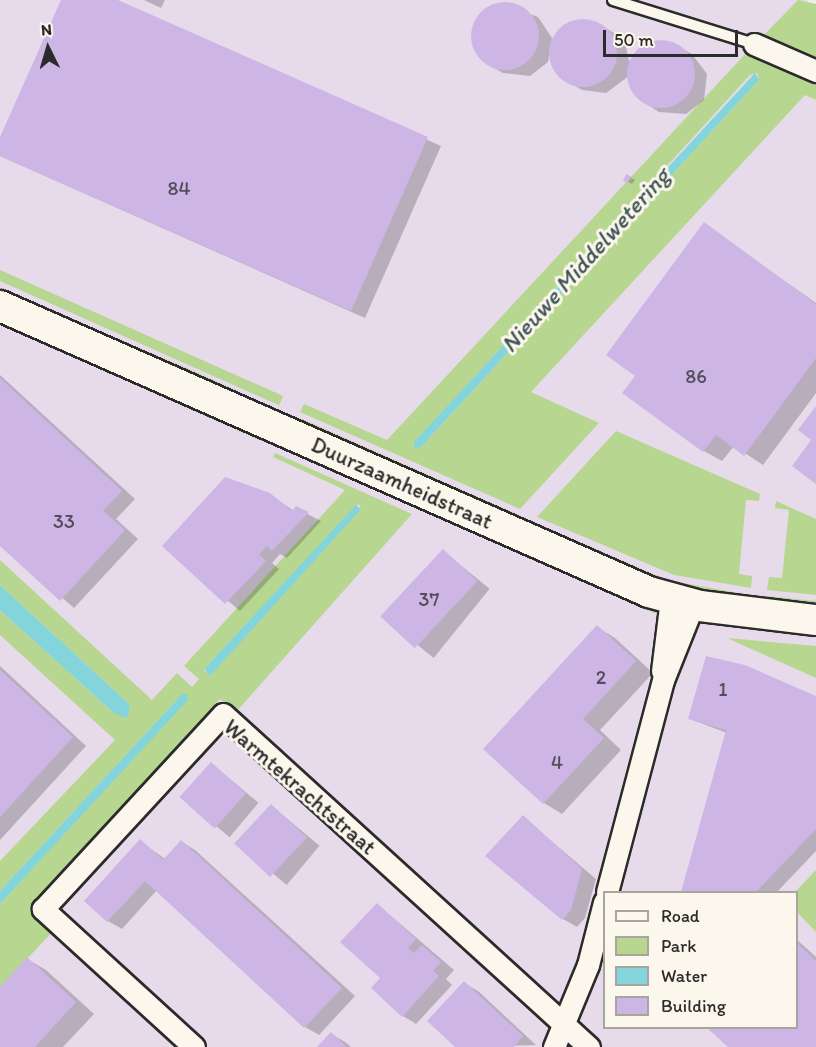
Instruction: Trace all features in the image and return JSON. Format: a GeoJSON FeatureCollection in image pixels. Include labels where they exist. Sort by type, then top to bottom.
{"type":"FeatureCollection","features":[{"type":"Feature","properties":{"kind":"main road","name":"Duurzaamheidstraat"},"geometry":{"type":"LineString","coordinates":[[0,306],[682,602],[816,620]]}},
{"type":"Feature","properties":{"kind":"street"},"geometry":{"type":"LineString","coordinates":[[754,44],[816,71]]}},
{"type":"Feature","properties":{"kind":"street"},"geometry":{"type":"LineString","coordinates":[[607,891],[682,602]]}},
{"type":"Feature","properties":{"kind":"street","name":"Warmtekrachtstraat"},"geometry":{"type":"LineString","coordinates":[[194,1047],[43,909],[223,714],[589,1047]]}},
{"type":"Feature","properties":{"kind":"street"},"geometry":{"type":"LineString","coordinates":[[554,1047],[588,965],[603,906]]}},
{"type":"Feature","properties":{"kind":"lane"},"geometry":{"type":"LineString","coordinates":[[613,0],[754,44]]}},
{"type":"Feature","properties":{"kind":"shaded area"},"geometry":{"type":"Polygon","coordinates":[[[0,0],[808,0],[816,90],[816,872],[797,891],[603,891],[603,1029],[798,1029],[798,912],[816,930],[816,1047],[0,1047],[0,0]]]}},
{"type":"Feature","properties":{"kind":"green space"},"geometry":{"type":"Polygon","coordinates":[[[798,0],[816,4],[816,62],[761,38],[798,0]]]}},
{"type":"Feature","properties":{"kind":"green space"},"geometry":{"type":"Polygon","coordinates":[[[748,51],[816,80],[816,100],[805,95],[531,392],[599,423],[520,509],[300,412],[304,404],[387,440],[748,51]],[[757,73],[750,75],[413,444],[421,447],[759,80],[757,73]]]}},
{"type":"Feature","properties":{"kind":"green space"},"geometry":{"type":"Polygon","coordinates":[[[0,270],[283,396],[279,405],[0,281],[0,270]]]}},
{"type":"Feature","properties":{"kind":"green space"},"geometry":{"type":"Polygon","coordinates":[[[0,316],[88,359],[86,363],[0,325],[0,316]]]}},
{"type":"Feature","properties":{"kind":"green space"},"geometry":{"type":"Polygon","coordinates":[[[64,316],[276,409],[263,412],[68,325],[64,316]]]}},
{"type":"Feature","properties":{"kind":"green space"},"geometry":{"type":"Polygon","coordinates":[[[103,365],[265,437],[263,442],[101,370],[103,365]]]}},
{"type":"Feature","properties":{"kind":"green space"},"geometry":{"type":"Polygon","coordinates":[[[300,418],[514,513],[512,518],[302,429],[300,418]]]}},
{"type":"Feature","properties":{"kind":"green space"},"geometry":{"type":"Polygon","coordinates":[[[616,431],[760,494],[759,501],[746,500],[739,574],[752,576],[751,588],[674,575],[537,517],[616,431]]]}},
{"type":"Feature","properties":{"kind":"green space"},"geometry":{"type":"Polygon","coordinates":[[[279,443],[654,609],[657,614],[278,447],[279,443]]]}},
{"type":"Feature","properties":{"kind":"green space"},"geometry":{"type":"Polygon","coordinates":[[[275,453],[412,514],[235,713],[220,699],[30,907],[54,930],[0,988],[0,904],[188,697],[182,694],[0,891],[0,861],[115,740],[0,635],[0,610],[115,714],[130,705],[0,585],[0,560],[152,700],[177,673],[192,687],[199,679],[184,666],[345,490],[273,457],[275,453]],[[358,504],[205,668],[205,672],[361,507],[358,504]]]}},
{"type":"Feature","properties":{"kind":"green space"},"geometry":{"type":"Polygon","coordinates":[[[776,501],[816,519],[816,595],[767,590],[769,577],[782,578],[789,510],[775,508],[776,501]]]}},
{"type":"Feature","properties":{"kind":"green space"},"geometry":{"type":"Polygon","coordinates":[[[534,522],[667,580],[750,595],[750,599],[682,593],[532,526],[534,522]]]}},
{"type":"Feature","properties":{"kind":"green space"},"geometry":{"type":"Polygon","coordinates":[[[767,596],[816,601],[816,609],[766,601],[767,596]]]}},
{"type":"Feature","properties":{"kind":"green space"},"geometry":{"type":"Polygon","coordinates":[[[727,638],[816,646],[816,678],[727,638]]]}},
{"type":"Feature","properties":{"kind":"green space"},"geometry":{"type":"Polygon","coordinates":[[[816,870],[816,932],[798,913],[798,891],[796,891],[816,870]]]}},
{"type":"Feature","properties":{"kind":"water","name":"Nieuwe Middelwetering"},"geometry":{"type":"Polygon","coordinates":[[[755,73],[759,80],[421,447],[414,448],[414,442],[755,73]]]}},
{"type":"Feature","properties":{"kind":"water"},"geometry":{"type":"Polygon","coordinates":[[[356,505],[361,509],[211,675],[207,674],[205,668],[356,505]]]}},
{"type":"Feature","properties":{"kind":"water"},"geometry":{"type":"Polygon","coordinates":[[[0,585],[130,705],[127,718],[115,714],[0,610],[0,585]]]}},
{"type":"Feature","properties":{"kind":"water"},"geometry":{"type":"Polygon","coordinates":[[[182,694],[187,694],[188,700],[0,904],[0,891],[182,694]]]}},
{"type":"Feature","properties":{"kind":"building"},"geometry":{"type":"Polygon","coordinates":[[[61,0],[118,0],[428,137],[351,311],[0,156],[0,137],[61,0]]]}},
{"type":"Feature","properties":{"kind":"building"},"geometry":{"type":"Polygon","coordinates":[[[498,2],[512,2],[524,7],[534,17],[539,36],[534,55],[524,65],[512,70],[498,70],[486,65],[476,55],[471,43],[471,29],[476,17],[486,7],[498,2]]]}},
{"type":"Feature","properties":{"kind":"building"},"geometry":{"type":"Polygon","coordinates":[[[576,19],[590,19],[602,24],[612,34],[617,53],[612,72],[602,82],[590,87],[576,87],[564,82],[554,72],[549,60],[549,46],[554,34],[564,24],[576,19]]]}},
{"type":"Feature","properties":{"kind":"building"},"geometry":{"type":"Polygon","coordinates":[[[654,40],[668,40],[680,45],[690,55],[695,74],[690,93],[680,103],[668,108],[654,108],[642,103],[632,93],[627,81],[627,67],[632,55],[642,45],[654,40]]]}},
{"type":"Feature","properties":{"kind":"building"},"geometry":{"type":"Polygon","coordinates":[[[626,174],[632,177],[627,183],[623,181],[626,174]]]}},
{"type":"Feature","properties":{"kind":"building"},"geometry":{"type":"Polygon","coordinates":[[[704,222],[816,304],[816,358],[744,456],[716,435],[703,452],[622,393],[635,376],[606,355],[704,222]]]}},
{"type":"Feature","properties":{"kind":"building"},"geometry":{"type":"Polygon","coordinates":[[[0,378],[122,491],[103,511],[125,530],[60,601],[0,546],[0,378]]]}},
{"type":"Feature","properties":{"kind":"building"},"geometry":{"type":"Polygon","coordinates":[[[816,406],[816,484],[792,466],[811,440],[798,430],[816,406]]]}},
{"type":"Feature","properties":{"kind":"building"},"geometry":{"type":"Polygon","coordinates":[[[225,477],[270,493],[292,511],[296,506],[309,512],[272,551],[267,546],[259,554],[266,561],[225,604],[162,546],[225,477]]]}},
{"type":"Feature","properties":{"kind":"building"},"geometry":{"type":"Polygon","coordinates":[[[443,549],[477,581],[415,648],[380,616],[443,549]]]}},
{"type":"Feature","properties":{"kind":"building"},"geometry":{"type":"Polygon","coordinates":[[[597,625],[636,661],[583,719],[604,738],[543,804],[483,749],[597,625]]]}},
{"type":"Feature","properties":{"kind":"building"},"geometry":{"type":"Polygon","coordinates":[[[706,656],[745,665],[816,696],[816,829],[757,891],[681,891],[726,730],[688,719],[706,656]]]}},
{"type":"Feature","properties":{"kind":"building"},"geometry":{"type":"Polygon","coordinates":[[[0,670],[73,737],[0,817],[0,670]]]}},
{"type":"Feature","properties":{"kind":"building"},"geometry":{"type":"Polygon","coordinates":[[[211,762],[246,793],[214,828],[180,797],[211,762]]]}},
{"type":"Feature","properties":{"kind":"building"},"geometry":{"type":"Polygon","coordinates":[[[271,804],[307,837],[270,877],[234,843],[271,804]]]}},
{"type":"Feature","properties":{"kind":"building"},"geometry":{"type":"Polygon","coordinates":[[[523,815],[582,869],[571,910],[562,920],[485,856],[523,815]]]}},
{"type":"Feature","properties":{"kind":"building"},"geometry":{"type":"Polygon","coordinates":[[[140,839],[163,860],[181,840],[342,988],[304,1028],[145,881],[107,922],[84,901],[140,839]]]}},
{"type":"Feature","properties":{"kind":"building"},"geometry":{"type":"Polygon","coordinates":[[[377,903],[416,939],[408,948],[414,953],[422,945],[441,962],[433,971],[439,976],[402,1017],[371,988],[380,978],[340,942],[377,903]]]}},
{"type":"Feature","properties":{"kind":"building"},"geometry":{"type":"Polygon","coordinates":[[[798,944],[816,961],[816,1047],[728,1047],[708,1029],[798,1029],[798,944]]]}},
{"type":"Feature","properties":{"kind":"building"},"geometry":{"type":"Polygon","coordinates":[[[27,957],[76,1002],[35,1047],[0,1047],[0,987],[27,957]]]}},
{"type":"Feature","properties":{"kind":"building"},"geometry":{"type":"Polygon","coordinates":[[[464,981],[523,1036],[514,1047],[455,1047],[427,1021],[464,981]]]}},
{"type":"Feature","properties":{"kind":"building"},"geometry":{"type":"Polygon","coordinates":[[[331,1032],[347,1047],[317,1047],[331,1032]]]}}]}
